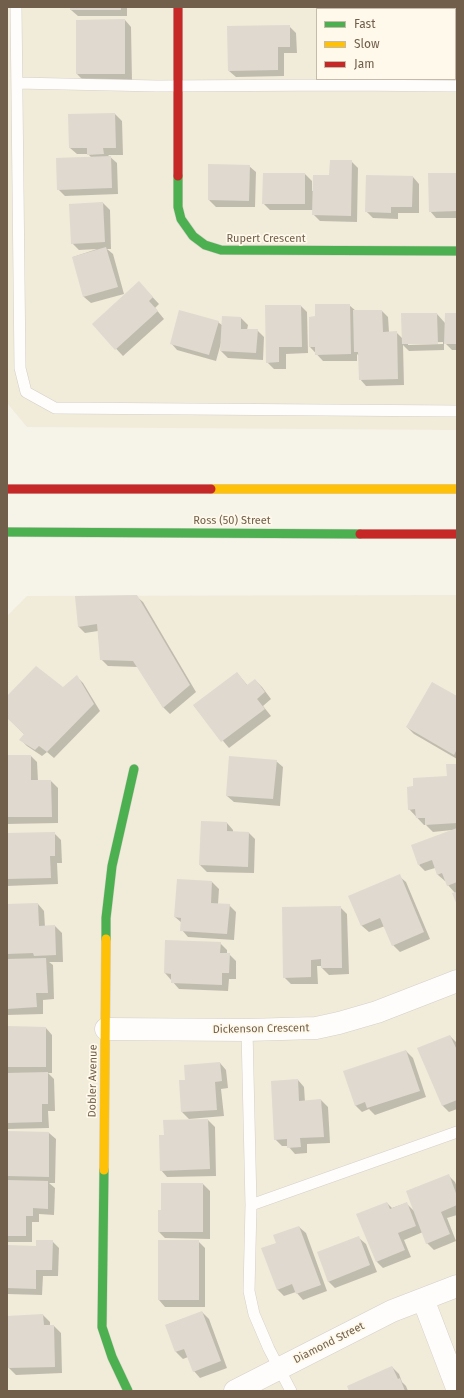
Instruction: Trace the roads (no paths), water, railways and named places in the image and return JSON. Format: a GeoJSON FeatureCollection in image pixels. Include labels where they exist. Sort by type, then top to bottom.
{"type":"FeatureCollection","features":[{"type":"Feature","properties":{"kind":"street","name":"Rupert Crescent"},"geometry":{"type":"LineString","coordinates":[[178,7],[178,208],[181,219],[193,236],[205,245],[221,250],[457,251]]}},
{"type":"Feature","properties":{"kind":"street"},"geometry":{"type":"LineString","coordinates":[[7,484],[22,489]]}},
{"type":"Feature","properties":{"kind":"street"},"geometry":{"type":"LineString","coordinates":[[7,489],[457,489]]}},
{"type":"Feature","properties":{"kind":"street","name":"Ross (50) Street"},"geometry":{"type":"LineString","coordinates":[[7,532],[457,534]]}},
{"type":"Feature","properties":{"kind":"street","name":"Dobler Avenue"},"geometry":{"type":"LineString","coordinates":[[128,1391],[112,1357],[102,1327],[102,1299],[106,918],[112,866],[134,768]]}},
{"type":"Feature","properties":{"kind":"street","name":"Dickenson Crescent"},"geometry":{"type":"LineString","coordinates":[[106,1029],[292,1030],[316,1028],[377,1012],[457,982]]}},
{"type":"Feature","properties":{"kind":"street","name":"Diamond Street"},"geometry":{"type":"LineString","coordinates":[[235,1391],[371,1321],[457,1286]]}},
{"type":"Feature","properties":{"kind":"street"},"geometry":{"type":"LineString","coordinates":[[423,1299],[457,1388]]}},
{"type":"Feature","properties":{"kind":"lane"},"geometry":{"type":"LineString","coordinates":[[16,7],[20,368],[26,392],[56,408],[457,411]]}},
{"type":"Feature","properties":{"kind":"lane"},"geometry":{"type":"LineString","coordinates":[[17,83],[179,86],[346,82],[457,86]]}},
{"type":"Feature","properties":{"kind":"lane"},"geometry":{"type":"LineString","coordinates":[[247,1030],[251,1205],[249,1291],[254,1314],[269,1349],[291,1391]]}},
{"type":"Feature","properties":{"kind":"lane"},"geometry":{"type":"LineString","coordinates":[[251,1205],[457,1132]]}}]}
